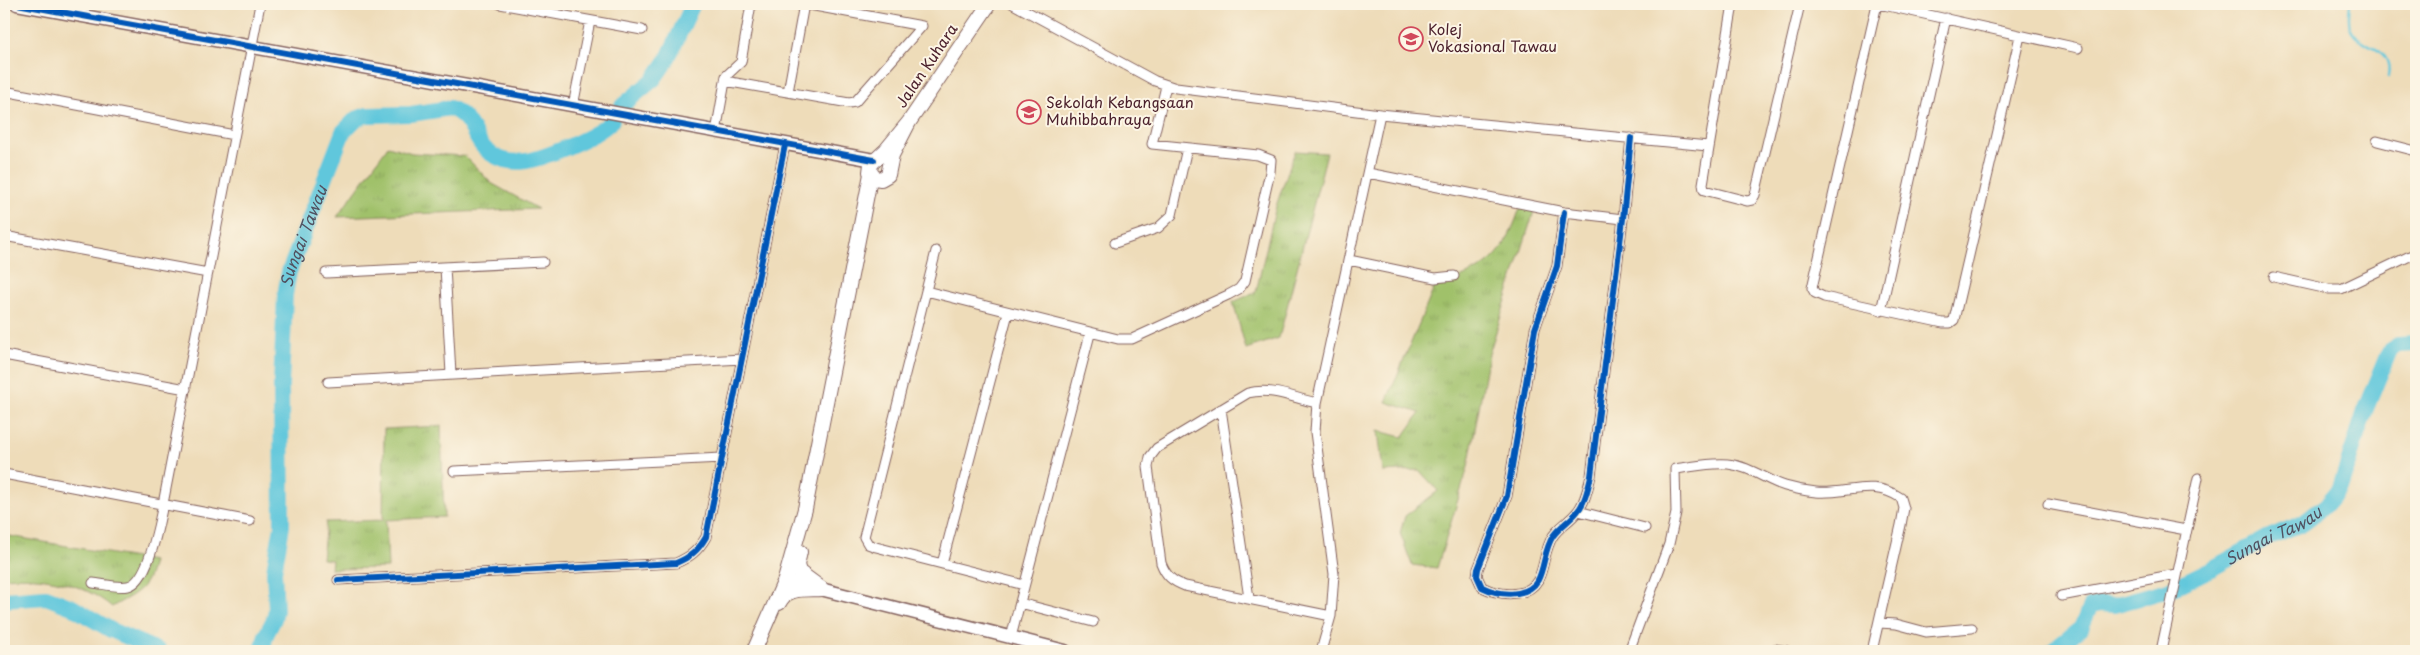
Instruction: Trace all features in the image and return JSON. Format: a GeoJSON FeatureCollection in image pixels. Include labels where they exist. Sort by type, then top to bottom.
{"type":"FeatureCollection","features":[{"type":"Feature","properties":{"kind":"main road","name":"Jalan Kuhara"},"geometry":{"type":"LineString","coordinates":[[806,509],[854,259],[877,168],[989,4]]}},
{"type":"Feature","properties":{"kind":"main road"},"geometry":{"type":"LineString","coordinates":[[754,651],[785,580],[806,509]]}},
{"type":"Feature","properties":{"kind":"main road"},"geometry":{"type":"LineString","coordinates":[[806,509],[809,518],[797,569],[802,575],[822,589]]}},
{"type":"Feature","properties":{"kind":"main road"},"geometry":{"type":"LineString","coordinates":[[772,611],[777,607],[782,596],[789,591],[822,589]]}},
{"type":"Feature","properties":{"kind":"street"},"geometry":{"type":"LineString","coordinates":[[16,4],[785,144],[841,155],[877,168]]}},
{"type":"Feature","properties":{"kind":"street"},"geometry":{"type":"LineString","coordinates":[[93,582],[126,587],[138,581],[150,555],[164,504],[260,4]]}},
{"type":"Feature","properties":{"kind":"street"},"geometry":{"type":"LineString","coordinates":[[500,4],[642,30]]}},
{"type":"Feature","properties":{"kind":"street"},"geometry":{"type":"LineString","coordinates":[[716,132],[726,76],[741,62],[751,4]]}},
{"type":"Feature","properties":{"kind":"street"},"geometry":{"type":"LineString","coordinates":[[726,81],[849,103],[855,102],[922,26],[804,4],[788,92]]}},
{"type":"Feature","properties":{"kind":"street"},"geometry":{"type":"LineString","coordinates":[[1014,4],[1166,86],[1380,114],[1708,146]]}},
{"type":"Feature","properties":{"kind":"street"},"geometry":{"type":"LineString","coordinates":[[1733,4],[1703,184],[1704,190],[1752,200],[1755,195],[1800,4]]}},
{"type":"Feature","properties":{"kind":"street"},"geometry":{"type":"LineString","coordinates":[[2020,36],[1954,320],[1950,323],[1943,323],[1881,311],[1815,293],[1812,288],[1878,4],[2078,48]]}},
{"type":"Feature","properties":{"kind":"street"},"geometry":{"type":"LineString","coordinates":[[1881,311],[1946,18]]}},
{"type":"Feature","properties":{"kind":"street"},"geometry":{"type":"LineString","coordinates":[[573,106],[590,21]]}},
{"type":"Feature","properties":{"kind":"street"},"geometry":{"type":"LineString","coordinates":[[926,291],[1090,334],[1118,339],[1132,339],[1238,289],[1245,282],[1272,165],[1271,160],[1258,155],[1152,144],[1166,86]]}},
{"type":"Feature","properties":{"kind":"street"},"geometry":{"type":"LineString","coordinates":[[4,91],[234,135]]}},
{"type":"Feature","properties":{"kind":"street"},"geometry":{"type":"LineString","coordinates":[[1321,651],[1331,616],[1334,574],[1315,432],[1317,403],[1380,114]]}},
{"type":"Feature","properties":{"kind":"street"},"geometry":{"type":"LineString","coordinates":[[1564,212],[1556,266],[1535,329],[1508,496],[1478,569],[1477,576],[1482,587],[1508,594],[1517,593],[1532,586],[1537,581],[1548,545],[1553,536],[1578,511],[1591,476],[1623,220],[1631,138]]}},
{"type":"Feature","properties":{"kind":"street"},"geometry":{"type":"LineString","coordinates":[[2377,141],[2416,151]]}},
{"type":"Feature","properties":{"kind":"street"},"geometry":{"type":"LineString","coordinates":[[338,580],[676,563],[688,558],[699,549],[706,537],[785,144]]}},
{"type":"Feature","properties":{"kind":"street"},"geometry":{"type":"LineString","coordinates":[[1115,244],[1158,228],[1172,215],[1187,148]]}},
{"type":"Feature","properties":{"kind":"street"},"geometry":{"type":"LineString","coordinates":[[1368,173],[1564,212],[1623,220]]}},
{"type":"Feature","properties":{"kind":"street"},"geometry":{"type":"LineString","coordinates":[[4,236],[208,273]]}},
{"type":"Feature","properties":{"kind":"street"},"geometry":{"type":"LineString","coordinates":[[936,251],[864,537],[868,544],[876,547],[1024,585]]}},
{"type":"Feature","properties":{"kind":"street"},"geometry":{"type":"LineString","coordinates":[[2274,277],[2328,290],[2342,289],[2416,253]]}},
{"type":"Feature","properties":{"kind":"street"},"geometry":{"type":"LineString","coordinates":[[1349,260],[1435,278],[1454,276]]}},
{"type":"Feature","properties":{"kind":"street"},"geometry":{"type":"LineString","coordinates":[[326,273],[543,262]]}},
{"type":"Feature","properties":{"kind":"street"},"geometry":{"type":"LineString","coordinates":[[445,267],[451,374]]}},
{"type":"Feature","properties":{"kind":"street"},"geometry":{"type":"LineString","coordinates":[[942,564],[1008,313]]}},
{"type":"Feature","properties":{"kind":"street"},"geometry":{"type":"LineString","coordinates":[[1011,637],[1090,334]]}},
{"type":"Feature","properties":{"kind":"street"},"geometry":{"type":"LineString","coordinates":[[4,355],[186,389]]}},
{"type":"Feature","properties":{"kind":"street"},"geometry":{"type":"LineString","coordinates":[[328,382],[742,359]]}},
{"type":"Feature","properties":{"kind":"street"},"geometry":{"type":"LineString","coordinates":[[1317,403],[1285,394],[1257,391],[1248,393],[1157,448],[1150,457],[1148,466],[1161,563],[1165,573],[1173,581],[1185,586],[1331,616]]}},
{"type":"Feature","properties":{"kind":"street"},"geometry":{"type":"LineString","coordinates":[[1221,409],[1249,598]]}},
{"type":"Feature","properties":{"kind":"street"},"geometry":{"type":"LineString","coordinates":[[454,471],[722,458]]}},
{"type":"Feature","properties":{"kind":"street"},"geometry":{"type":"LineString","coordinates":[[1629,651],[1669,544],[1676,513],[1675,470],[1709,464],[1728,464],[1785,486],[1803,490],[1831,492],[1872,487],[1894,493],[1901,498],[1904,508],[1872,651]]}},
{"type":"Feature","properties":{"kind":"street"},"geometry":{"type":"LineString","coordinates":[[4,474],[250,520]]}},
{"type":"Feature","properties":{"kind":"street"},"geometry":{"type":"LineString","coordinates":[[2161,651],[2198,478]]}},
{"type":"Feature","properties":{"kind":"street"},"geometry":{"type":"LineString","coordinates":[[2048,504],[2186,530]]}},
{"type":"Feature","properties":{"kind":"street"},"geometry":{"type":"LineString","coordinates":[[1578,511],[1645,528]]}},
{"type":"Feature","properties":{"kind":"street"},"geometry":{"type":"LineString","coordinates":[[2060,596],[2176,577]]}},
{"type":"Feature","properties":{"kind":"street"},"geometry":{"type":"LineString","coordinates":[[785,580],[1065,651]]}},
{"type":"Feature","properties":{"kind":"street"},"geometry":{"type":"LineString","coordinates":[[1020,603],[1093,622]]}},
{"type":"Feature","properties":{"kind":"street"},"geometry":{"type":"LineString","coordinates":[[1879,623],[1896,624],[1926,632],[1972,628]]}},
{"type":"Feature","properties":{"kind":"street"},"geometry":{"type":"LineString","coordinates":[[1776,649],[1787,651]]}},
{"type":"Feature","properties":{"kind":"green space"},"geometry":{"type":"Polygon","coordinates":[[[388,146],[412,153],[465,156],[491,183],[538,209],[337,217],[388,146]]]}},
{"type":"Feature","properties":{"kind":"green space"},"geometry":{"type":"Polygon","coordinates":[[[1295,151],[1327,153],[1279,338],[1246,349],[1233,302],[1256,292],[1276,206],[1295,151]]]}},
{"type":"Feature","properties":{"kind":"green space"},"geometry":{"type":"Polygon","coordinates":[[[1520,208],[1534,211],[1489,354],[1468,467],[1437,568],[1412,565],[1400,533],[1405,516],[1438,491],[1419,470],[1383,472],[1378,431],[1403,437],[1420,413],[1386,402],[1434,288],[1467,275],[1489,262],[1506,241],[1520,208]]]}},
{"type":"Feature","properties":{"kind":"green space"},"geometry":{"type":"Polygon","coordinates":[[[441,426],[444,517],[386,520],[388,568],[331,569],[332,560],[322,559],[326,522],[383,520],[384,429],[441,426]]]}},
{"type":"Feature","properties":{"kind":"green space"},"geometry":{"type":"Polygon","coordinates":[[[4,535],[153,561],[151,571],[140,590],[112,607],[88,592],[61,582],[33,578],[4,578],[4,535]]]}},
{"type":"Feature","properties":{"kind":"waterway","name":"Sungai Tawau"},"geometry":{"type":"LineString","coordinates":[[622,106],[654,79],[667,60],[693,4]]}},
{"type":"Feature","properties":{"kind":"waterway"},"geometry":{"type":"LineString","coordinates":[[2350,4],[2350,27],[2361,40],[2375,48],[2386,58],[2388,77]]}},
{"type":"Feature","properties":{"kind":"waterway","name":"Sungai Tawau"},"geometry":{"type":"LineString","coordinates":[[262,651],[276,610],[274,571],[282,526],[281,385],[285,295],[289,272],[343,132],[356,119],[367,115],[411,114],[450,108],[465,118],[480,143],[493,155],[509,161],[522,162],[546,155],[585,139],[612,120]]}},
{"type":"Feature","properties":{"kind":"waterway","name":"Sungai Tawau"},"geometry":{"type":"LineString","coordinates":[[2052,651],[2081,628],[2090,607],[2098,604],[2114,605],[2168,590],[2267,538],[2303,523],[2326,505],[2340,488],[2365,411],[2390,350],[2398,345],[2416,344]]}},
{"type":"Feature","properties":{"kind":"waterway","name":"Sungai Tawau"},"geometry":{"type":"LineString","coordinates":[[4,600],[46,597],[72,607],[111,630],[159,651]]}},
{"type":"Feature","properties":{"kind":"cycle path"},"geometry":{"type":"LineString","coordinates":[[17,4],[874,160]]}},
{"type":"Feature","properties":{"kind":"cycle path"},"geometry":{"type":"LineString","coordinates":[[1564,212],[1557,266],[1535,329],[1507,496],[1478,569],[1477,576],[1482,587],[1496,592],[1520,593],[1533,586],[1538,580],[1553,536],[1580,508],[1587,490],[1591,476],[1623,219],[1631,138]]}},
{"type":"Feature","properties":{"kind":"cycle path"},"geometry":{"type":"LineString","coordinates":[[338,580],[676,563],[697,550],[706,537],[785,145]]}},
{"type":"Feature","properties":{"kind":"place","name":"Kolej Vokasional Tawau"},"geometry":{"type":"Point","coordinates":[1411,39]}},
{"type":"Feature","properties":{"kind":"place","name":"Sekolah Kebangsaan Muhibbahraya"},"geometry":{"type":"Point","coordinates":[1029,112]}}]}
